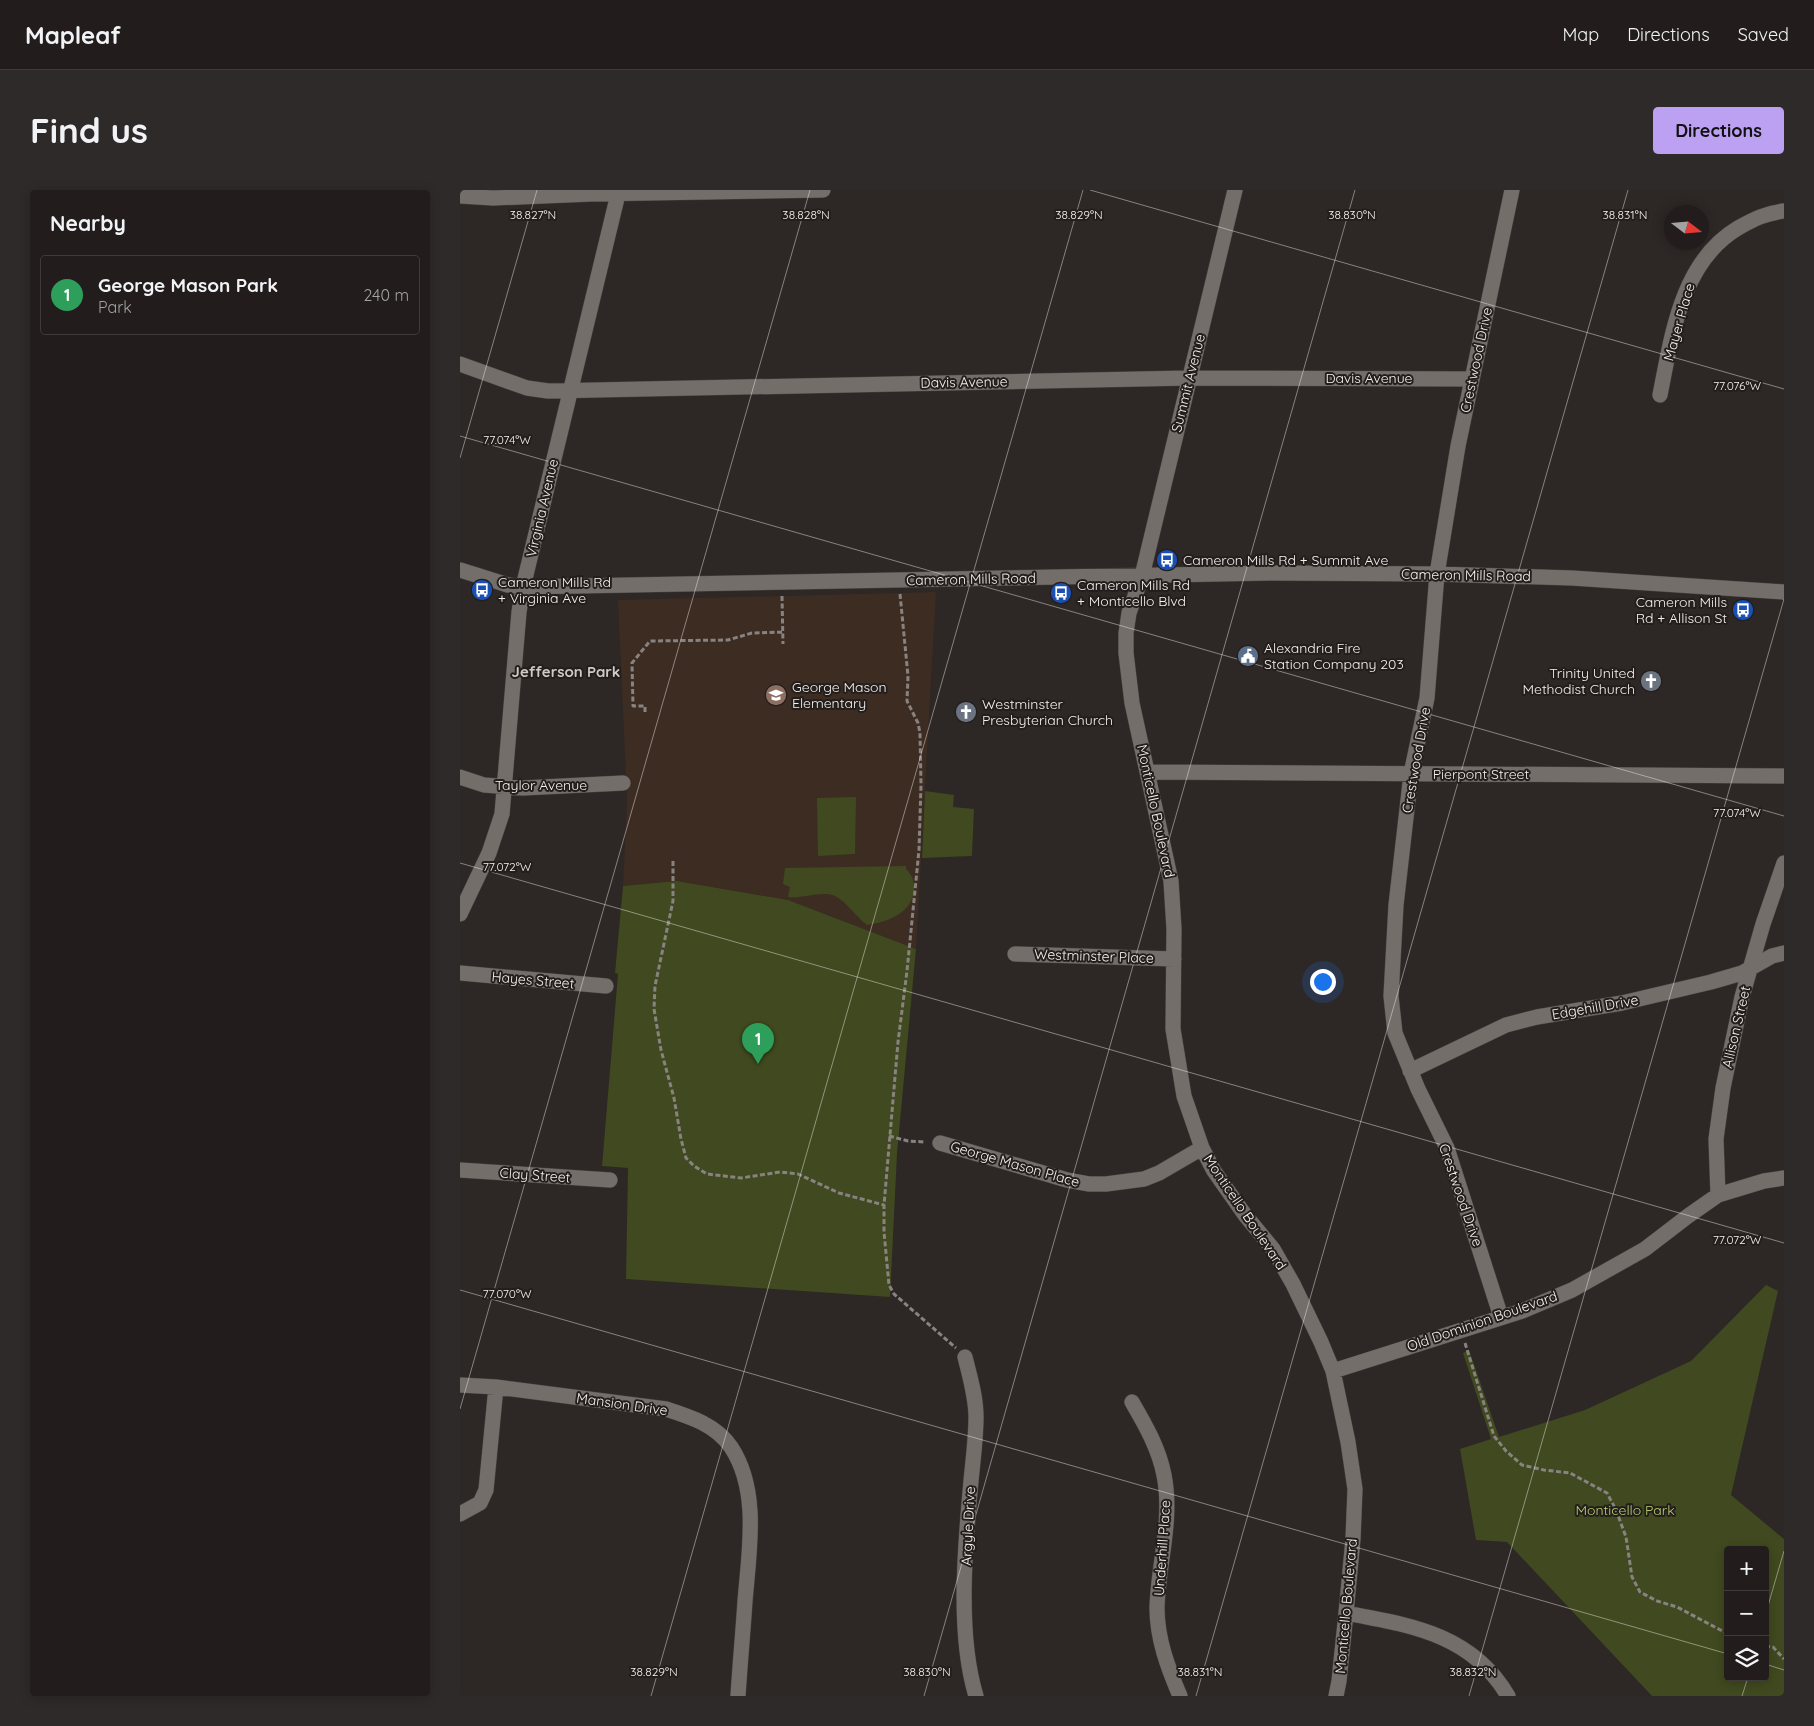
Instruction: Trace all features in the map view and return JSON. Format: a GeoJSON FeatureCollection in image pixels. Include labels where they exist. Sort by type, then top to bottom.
{"type":"FeatureCollection","features":[{"type":"Feature","properties":{"kind":"street"},"geometry":{"type":"LineString","coordinates":[[460,196],[493,198],[619,192],[823,190]]}},
{"type":"Feature","properties":{"kind":"street","name":"Summit Avenue"},"geometry":{"type":"LineString","coordinates":[[1142,576],[1236,190]]}},
{"type":"Feature","properties":{"kind":"street","name":"Crestwood Drive"},"geometry":{"type":"LineString","coordinates":[[1501,1317],[1447,1148],[1418,1089],[1395,1033],[1391,996],[1396,905],[1411,774],[1427,698],[1437,574],[1458,446],[1512,190]]}},
{"type":"Feature","properties":{"kind":"street","name":"Virginia Avenue"},"geometry":{"type":"LineString","coordinates":[[460,914],[497,832],[502,814],[519,612],[523,587],[619,192]]}},
{"type":"Feature","properties":{"kind":"street","name":"Mayer Place"},"geometry":{"type":"LineString","coordinates":[[1660,395],[1667,360],[1690,280],[1710,250],[1728,234],[1753,218],[1769,212],[1784,211]]}},
{"type":"Feature","properties":{"kind":"street","name":"Davis Avenue"},"geometry":{"type":"LineString","coordinates":[[460,364],[527,388],[548,391],[1189,378],[1472,379]]}},
{"type":"Feature","properties":{"kind":"street","name":"Cameron Mills Road"},"geometry":{"type":"LineString","coordinates":[[460,570],[508,585],[523,587],[1271,574],[1437,574],[1572,578],[1784,592]]}},
{"type":"Feature","properties":{"kind":"street","name":"Monticello Boulevard"},"geometry":{"type":"LineString","coordinates":[[1142,576],[1129,613],[1126,653],[1132,703],[1171,881],[1174,959],[1173,1029],[1184,1096],[1202,1148],[1214,1171],[1273,1249],[1321,1342],[1333,1372],[1347,1434],[1355,1489],[1353,1539],[1336,1696]]}},
{"type":"Feature","properties":{"kind":"street","name":"Pierpont Street"},"geometry":{"type":"LineString","coordinates":[[1148,772],[1784,776]]}},
{"type":"Feature","properties":{"kind":"street","name":"Taylor Avenue"},"geometry":{"type":"LineString","coordinates":[[460,777],[484,785],[534,788],[623,783]]}},
{"type":"Feature","properties":{"kind":"street","name":"Allison Street"},"geometry":{"type":"LineString","coordinates":[[1718,1196],[1716,1139],[1722,1096],[1742,997],[1763,924],[1784,863]]}},
{"type":"Feature","properties":{"kind":"street","name":"Edgehill Drive"},"geometry":{"type":"LineString","coordinates":[[1410,1071],[1506,1025],[1537,1017],[1622,1003],[1711,982],[1742,973],[1772,956],[1784,953]]}},
{"type":"Feature","properties":{"kind":"street","name":"Westminster Place"},"geometry":{"type":"LineString","coordinates":[[1015,954],[1174,959]]}},
{"type":"Feature","properties":{"kind":"street","name":"Hayes Street"},"geometry":{"type":"LineString","coordinates":[[460,973],[606,986]]}},
{"type":"Feature","properties":{"kind":"street","name":"George Mason Place"},"geometry":{"type":"LineString","coordinates":[[940,1143],[1067,1180],[1089,1184],[1106,1184],[1144,1179],[1159,1173],[1202,1148]]}},
{"type":"Feature","properties":{"kind":"street","name":"Clay Street"},"geometry":{"type":"LineString","coordinates":[[460,1170],[610,1180]]}},
{"type":"Feature","properties":{"kind":"street","name":"Old Dominion Boulevard"},"geometry":{"type":"LineString","coordinates":[[1333,1372],[1522,1311],[1572,1290],[1645,1249],[1718,1196],[1764,1181],[1784,1178]]}},
{"type":"Feature","properties":{"kind":"street","name":"Argyle Drive"},"geometry":{"type":"LineString","coordinates":[[965,1357],[974,1396],[976,1417],[967,1520],[965,1581],[966,1644],[976,1696]]}},
{"type":"Feature","properties":{"kind":"street","name":"Mansion Drive"},"geometry":{"type":"LineString","coordinates":[[460,1384],[666,1409],[708,1425],[722,1436],[741,1467],[748,1493],[750,1516],[738,1696]]}},
{"type":"Feature","properties":{"kind":"street"},"geometry":{"type":"LineString","coordinates":[[460,1514],[480,1503],[486,1490],[496,1387]]}},
{"type":"Feature","properties":{"kind":"street","name":"Underhill Place"},"geometry":{"type":"LineString","coordinates":[[1132,1402],[1150,1434],[1164,1476],[1166,1534],[1157,1609],[1165,1659],[1180,1696]]}},
{"type":"Feature","properties":{"kind":"street"},"geometry":{"type":"LineString","coordinates":[[1346,1613],[1420,1628],[1436,1634],[1470,1654],[1488,1669],[1508,1696]]}},
{"type":"Feature","properties":{"kind":"path"},"geometry":{"type":"LineString","coordinates":[[900,593],[908,676],[907,701],[919,728],[921,785],[919,850],[889,1136],[884,1232],[889,1285],[894,1294],[944,1336],[965,1357]]}},
{"type":"Feature","properties":{"kind":"path"},"geometry":{"type":"LineString","coordinates":[[782,596],[783,644]]}},
{"type":"Feature","properties":{"kind":"path"},"geometry":{"type":"LineString","coordinates":[[645,712],[645,706],[633,706],[632,663],[650,642],[728,640],[752,633],[783,632]]}},
{"type":"Feature","properties":{"kind":"path"},"geometry":{"type":"LineString","coordinates":[[673,861],[673,901],[655,986],[654,1009],[661,1050],[674,1098],[686,1158],[694,1166],[707,1174],[741,1178],[780,1172],[798,1174],[839,1193],[884,1205]]}},
{"type":"Feature","properties":{"kind":"path"},"geometry":{"type":"LineString","coordinates":[[889,1136],[908,1141]]}},
{"type":"Feature","properties":{"kind":"path"},"geometry":{"type":"LineString","coordinates":[[1461,1330],[1494,1436],[1506,1451],[1522,1465],[1570,1473],[1607,1493],[1616,1510],[1626,1537],[1632,1577],[1640,1592],[1657,1601],[1676,1607],[1724,1632]]}},
{"type":"Feature","properties":{"kind":"path"},"geometry":{"type":"LineString","coordinates":[[1769,1646],[1773,1647],[1784,1659]]}},
{"type":"Feature","properties":{"kind":"shaded area","name":"George Mason Elementary"},"geometry":{"type":"Polygon","coordinates":[[[936,592],[916,949],[788,900],[677,881],[623,886],[627,800],[618,600],[936,592]]]}},
{"type":"Feature","properties":{"kind":"green space"},"geometry":{"type":"Polygon","coordinates":[[[925,791],[954,795],[953,807],[974,809],[972,856],[922,858],[925,791]]]}},
{"type":"Feature","properties":{"kind":"green space"},"geometry":{"type":"Polygon","coordinates":[[[856,797],[855,854],[818,856],[817,798],[856,797]]]}},
{"type":"Feature","properties":{"kind":"green space"},"geometry":{"type":"Polygon","coordinates":[[[906,866],[913,879],[914,887],[909,905],[891,919],[867,925],[844,902],[835,896],[819,894],[788,897],[790,887],[783,884],[785,868],[906,866]]]}},
{"type":"Feature","properties":{"kind":"green space"},"geometry":{"type":"Polygon","coordinates":[[[677,881],[788,900],[916,949],[897,1154],[890,1297],[626,1279],[628,1168],[602,1166],[618,974],[615,973],[623,886],[677,881]]]}},
{"type":"Feature","properties":{"kind":"green space","name":"Monticello Park"},"geometry":{"type":"Polygon","coordinates":[[[1766,1285],[1778,1291],[1731,1495],[1784,1539],[1784,1696],[1652,1696],[1507,1542],[1476,1540],[1460,1449],[1491,1439],[1463,1353],[1469,1350],[1499,1437],[1585,1410],[1691,1361],[1766,1285]]]}},
{"type":"Feature","properties":{"kind":"place","name":"Cameron Mills Rd + Summit Ave"},"geometry":{"type":"Point","coordinates":[1167,560]}},
{"type":"Feature","properties":{"kind":"place","name":"Cameron Mills Rd + Virginia Ave"},"geometry":{"type":"Point","coordinates":[482,590]}},
{"type":"Feature","properties":{"kind":"place","name":"Cameron Mills Rd + Monticello Blvd"},"geometry":{"type":"Point","coordinates":[1061,593]}},
{"type":"Feature","properties":{"kind":"place","name":"Cameron Mills Rd + Allison St"},"geometry":{"type":"Point","coordinates":[1743,610]}},
{"type":"Feature","properties":{"kind":"place","name":"Alexandria Fire Station Company 203"},"geometry":{"type":"Point","coordinates":[1248,656]}},
{"type":"Feature","properties":{"kind":"place","name":"Trinity United Methodist Church"},"geometry":{"type":"Point","coordinates":[1651,681]}},
{"type":"Feature","properties":{"kind":"place","name":"George Mason Elementary"},"geometry":{"type":"Point","coordinates":[776,695]}},
{"type":"Feature","properties":{"kind":"place","name":"Westminster Presbyterian Church"},"geometry":{"type":"Point","coordinates":[966,712]}},
{"type":"Feature","properties":{"kind":"place","name":"George Mason Park"},"geometry":{"type":"Point","coordinates":[758,1064]}},
{"type":"Feature","properties":{"kind":"district","name":"Jefferson Park"},"geometry":{"type":"Point","coordinates":[566,672]}}]}
